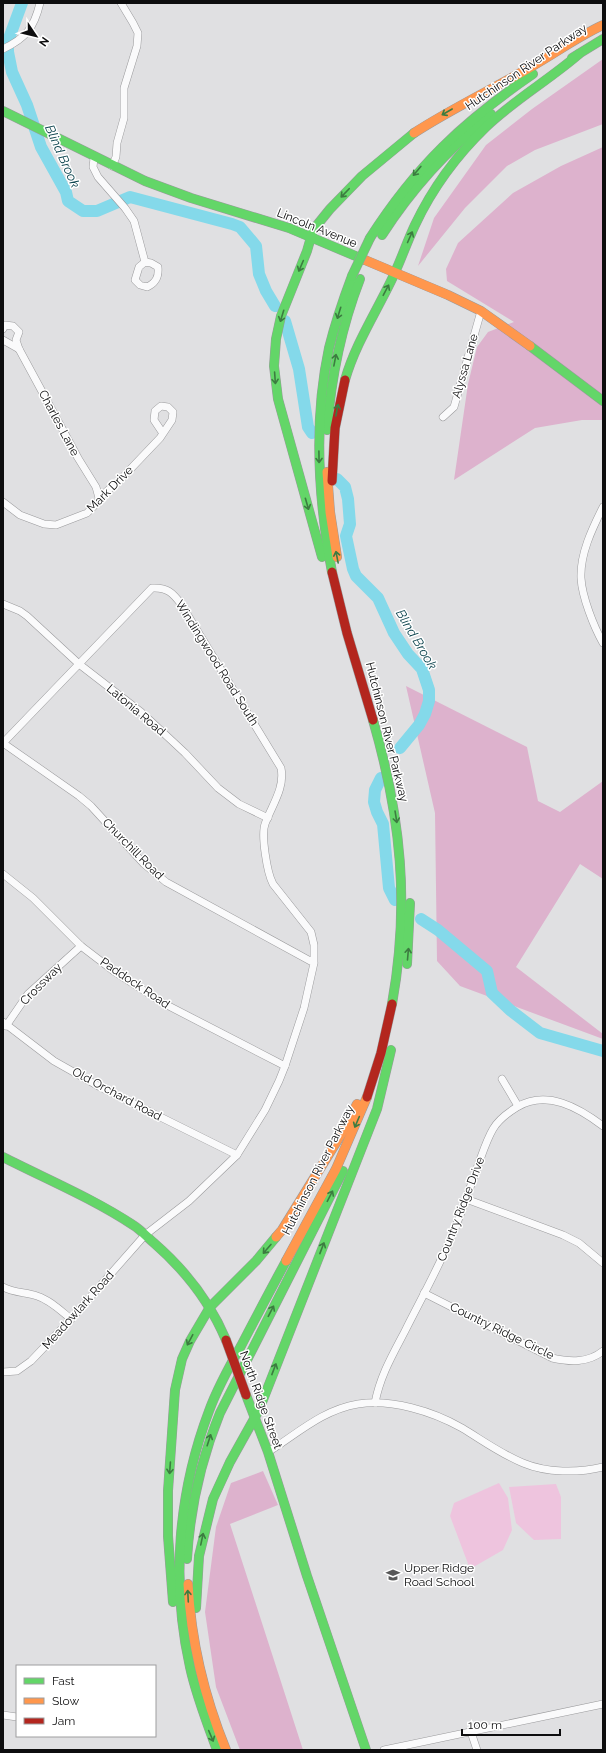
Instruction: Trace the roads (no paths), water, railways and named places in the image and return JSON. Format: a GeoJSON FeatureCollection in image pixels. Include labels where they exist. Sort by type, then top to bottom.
{"type":"FeatureCollection","features":[{"type":"Feature","properties":{"kind":"main road"},"geometry":{"type":"LineString","coordinates":[[355,658],[337,613],[280,408],[274,374],[276,339],[281,316],[307,251],[310,238],[317,224],[346,192],[378,161],[405,140],[450,110],[536,64],[588,32],[603,25]]}},
{"type":"Feature","properties":{"kind":"main road","name":"Hutchinson River Parkway"},"geometry":{"type":"LineString","coordinates":[[226,1750],[208,1717],[188,1660],[180,1601],[181,1530],[193,1460],[208,1414],[227,1371],[339,1161],[354,1129],[379,1062],[393,1004],[399,963],[402,922],[402,887],[398,839],[386,769],[327,550],[319,479],[320,407],[329,348],[338,313],[390,206],[412,177],[453,134],[509,90],[603,29]]}},
{"type":"Feature","properties":{"kind":"main road","name":"Hutchinson River Parkway"},"geometry":{"type":"LineString","coordinates":[[374,241],[414,188],[454,144],[500,107],[603,39]]}},
{"type":"Feature","properties":{"kind":"main road"},"geometry":{"type":"LineString","coordinates":[[332,524],[332,462],[337,411],[347,373],[362,336],[395,272],[424,209],[444,177],[486,128],[501,114],[562,70],[579,54]]}},
{"type":"Feature","properties":{"kind":"main road","name":"Lincoln Avenue"},"geometry":{"type":"LineString","coordinates":[[3,112],[48,132],[94,158],[158,187],[209,205],[264,219],[395,272],[481,310],[497,320],[603,402]]}},
{"type":"Feature","properties":{"kind":"main road","name":"Hutchinson River Parkway"},"geometry":{"type":"LineString","coordinates":[[217,1750],[208,1717],[190,1624],[188,1589],[189,1535],[195,1494],[211,1436],[224,1403],[364,1128],[377,1095],[396,1029],[405,979],[409,938],[410,884],[406,835],[394,765],[346,593],[332,524],[327,476],[327,441],[330,393],[335,358],[356,278]]}},
{"type":"Feature","properties":{"kind":"main road"},"geometry":{"type":"LineString","coordinates":[[208,1717],[188,1682],[177,1634],[171,1585],[168,1519],[174,1399],[177,1377],[187,1347],[210,1307],[261,1255],[282,1230],[339,1138],[357,1104],[366,1082],[393,1004]]}},
{"type":"Feature","properties":{"kind":"main road"},"geometry":{"type":"LineString","coordinates":[[208,1717],[197,1630],[196,1594],[199,1556],[208,1515],[219,1484],[234,1454],[255,1419],[377,1109],[391,1050]]}},
{"type":"Feature","properties":{"kind":"main road","name":"North Ridge Street"},"geometry":{"type":"LineString","coordinates":[[3,1157],[97,1205],[134,1226],[185,1274],[210,1307],[226,1340],[268,1452],[307,1576],[366,1750]]}},
{"type":"Feature","properties":{"kind":"street"},"geometry":{"type":"LineString","coordinates":[[3,49],[15,44],[28,33],[40,3]]}},
{"type":"Feature","properties":{"kind":"street"},"geometry":{"type":"LineString","coordinates":[[112,166],[116,157],[117,143],[124,118],[124,88],[134,55],[138,34],[121,3]]}},
{"type":"Feature","properties":{"kind":"street"},"geometry":{"type":"LineString","coordinates":[[94,158],[93,167],[98,177],[125,208],[134,221],[145,262]]}},
{"type":"Feature","properties":{"kind":"street","name":"Alyssa Lane"},"geometry":{"type":"LineString","coordinates":[[443,417],[454,407],[481,310]]}},
{"type":"Feature","properties":{"kind":"street","name":"Charles Lane"},"geometry":{"type":"LineString","coordinates":[[3,329],[5,325],[13,326],[19,332],[16,340],[19,349],[78,458],[96,487],[99,498]]}},
{"type":"Feature","properties":{"kind":"street"},"geometry":{"type":"LineString","coordinates":[[3,340],[19,349]]}},
{"type":"Feature","properties":{"kind":"street","name":"Mark Drive"},"geometry":{"type":"LineString","coordinates":[[3,502],[20,516],[31,521],[56,525],[87,513],[98,502],[99,498],[121,479],[160,438],[162,432]]}},
{"type":"Feature","properties":{"kind":"street"},"geometry":{"type":"LineString","coordinates":[[603,508],[589,538],[582,563],[581,579],[586,600],[603,643]]}},
{"type":"Feature","properties":{"kind":"street","name":"Windingwood Road South"},"geometry":{"type":"LineString","coordinates":[[3,744],[152,588],[162,587],[170,591],[181,604],[282,768],[283,775],[280,789],[268,818]]}},
{"type":"Feature","properties":{"kind":"street","name":"Latonia Road"},"geometry":{"type":"LineString","coordinates":[[3,604],[28,616],[79,664],[141,712],[185,753],[218,788],[239,804],[268,818]]}},
{"type":"Feature","properties":{"kind":"street","name":"Churchill Road"},"geometry":{"type":"LineString","coordinates":[[3,744],[80,796],[144,864],[166,882],[314,963]]}},
{"type":"Feature","properties":{"kind":"street","name":"Meadowlark Road"},"geometry":{"type":"LineString","coordinates":[[3,1372],[17,1371],[23,1368],[71,1319],[145,1235],[189,1201],[237,1155],[265,1110],[279,1081],[304,1008],[314,963],[314,945],[311,932],[269,877],[266,862],[264,826],[268,818]]}},
{"type":"Feature","properties":{"kind":"street","name":"Paddock Road"},"geometry":{"type":"LineString","coordinates":[[3,874],[33,898],[81,946],[162,1003],[285,1066]]}},
{"type":"Feature","properties":{"kind":"street","name":"Crossway"},"geometry":{"type":"LineString","coordinates":[[5,1024],[28,994],[81,946]]}},
{"type":"Feature","properties":{"kind":"street","name":"Old Orchard Road"},"geometry":{"type":"LineString","coordinates":[[5,1024],[54,1061],[100,1087],[237,1155]]}},
{"type":"Feature","properties":{"kind":"street"},"geometry":{"type":"LineString","coordinates":[[502,1079],[518,1106]]}},
{"type":"Feature","properties":{"kind":"street","name":"Country Ridge Drive"},"geometry":{"type":"LineString","coordinates":[[375,1403],[381,1377],[439,1264],[466,1199],[486,1142],[494,1128],[504,1117],[518,1106],[532,1101],[546,1100],[560,1102],[581,1110],[603,1126]]}},
{"type":"Feature","properties":{"kind":"street"},"geometry":{"type":"LineString","coordinates":[[466,1199],[563,1235],[580,1243],[603,1263]]}},
{"type":"Feature","properties":{"kind":"street"},"geometry":{"type":"LineString","coordinates":[[3,1288],[37,1296],[49,1302],[71,1319]]}},
{"type":"Feature","properties":{"kind":"street","name":"Country Ridge Circle"},"geometry":{"type":"LineString","coordinates":[[424,1293],[552,1358],[567,1361],[583,1361],[603,1351]]}},
{"type":"Feature","properties":{"kind":"street"},"geometry":{"type":"LineString","coordinates":[[268,1452],[305,1426],[320,1418],[357,1404],[375,1403],[392,1404],[430,1414],[460,1427],[508,1456],[523,1463],[541,1468],[579,1470],[603,1466]]}},
{"type":"Feature","properties":{"kind":"street"},"geometry":{"type":"LineString","coordinates":[[384,1750],[603,1704]]}},
{"type":"Feature","properties":{"kind":"street"},"geometry":{"type":"LineString","coordinates":[[3,1715],[16,1717]]}},
{"type":"Feature","properties":{"kind":"street"},"geometry":{"type":"LineString","coordinates":[[471,1732],[477,1750]]}},
{"type":"Feature","properties":{"kind":"waterway","name":"Blind Brook"},"geometry":{"type":"LineString","coordinates":[[22,3],[8,41],[8,52],[12,72],[27,105],[41,147],[66,192],[68,201],[83,211],[97,211],[130,197],[240,227],[256,246],[259,274],[266,291],[275,306]]}},
{"type":"Feature","properties":{"kind":"waterway","name":"Blind Brook"},"geometry":{"type":"LineString","coordinates":[[285,321],[299,369],[308,427],[312,433]]}},
{"type":"Feature","properties":{"kind":"waterway","name":"Blind Brook"},"geometry":{"type":"LineString","coordinates":[[337,479],[345,487],[348,499],[350,524],[346,536],[353,569],[356,576],[378,598],[394,633],[408,654],[422,669],[429,690],[429,701],[425,714],[419,725],[400,748]]}},
{"type":"Feature","properties":{"kind":"waterway","name":"Blind Brook"},"geometry":{"type":"LineString","coordinates":[[381,778],[375,790],[374,802],[383,824],[389,888],[395,900]]}},
{"type":"Feature","properties":{"kind":"waterway","name":"Blind Brook"},"geometry":{"type":"LineString","coordinates":[[421,919],[438,930],[487,971],[492,993],[510,1010],[540,1033],[603,1051]]}},
{"type":"Feature","properties":{"kind":"place","name":"Upper Ridge Road School"},"geometry":{"type":"Point","coordinates":[393,1575]}}]}
